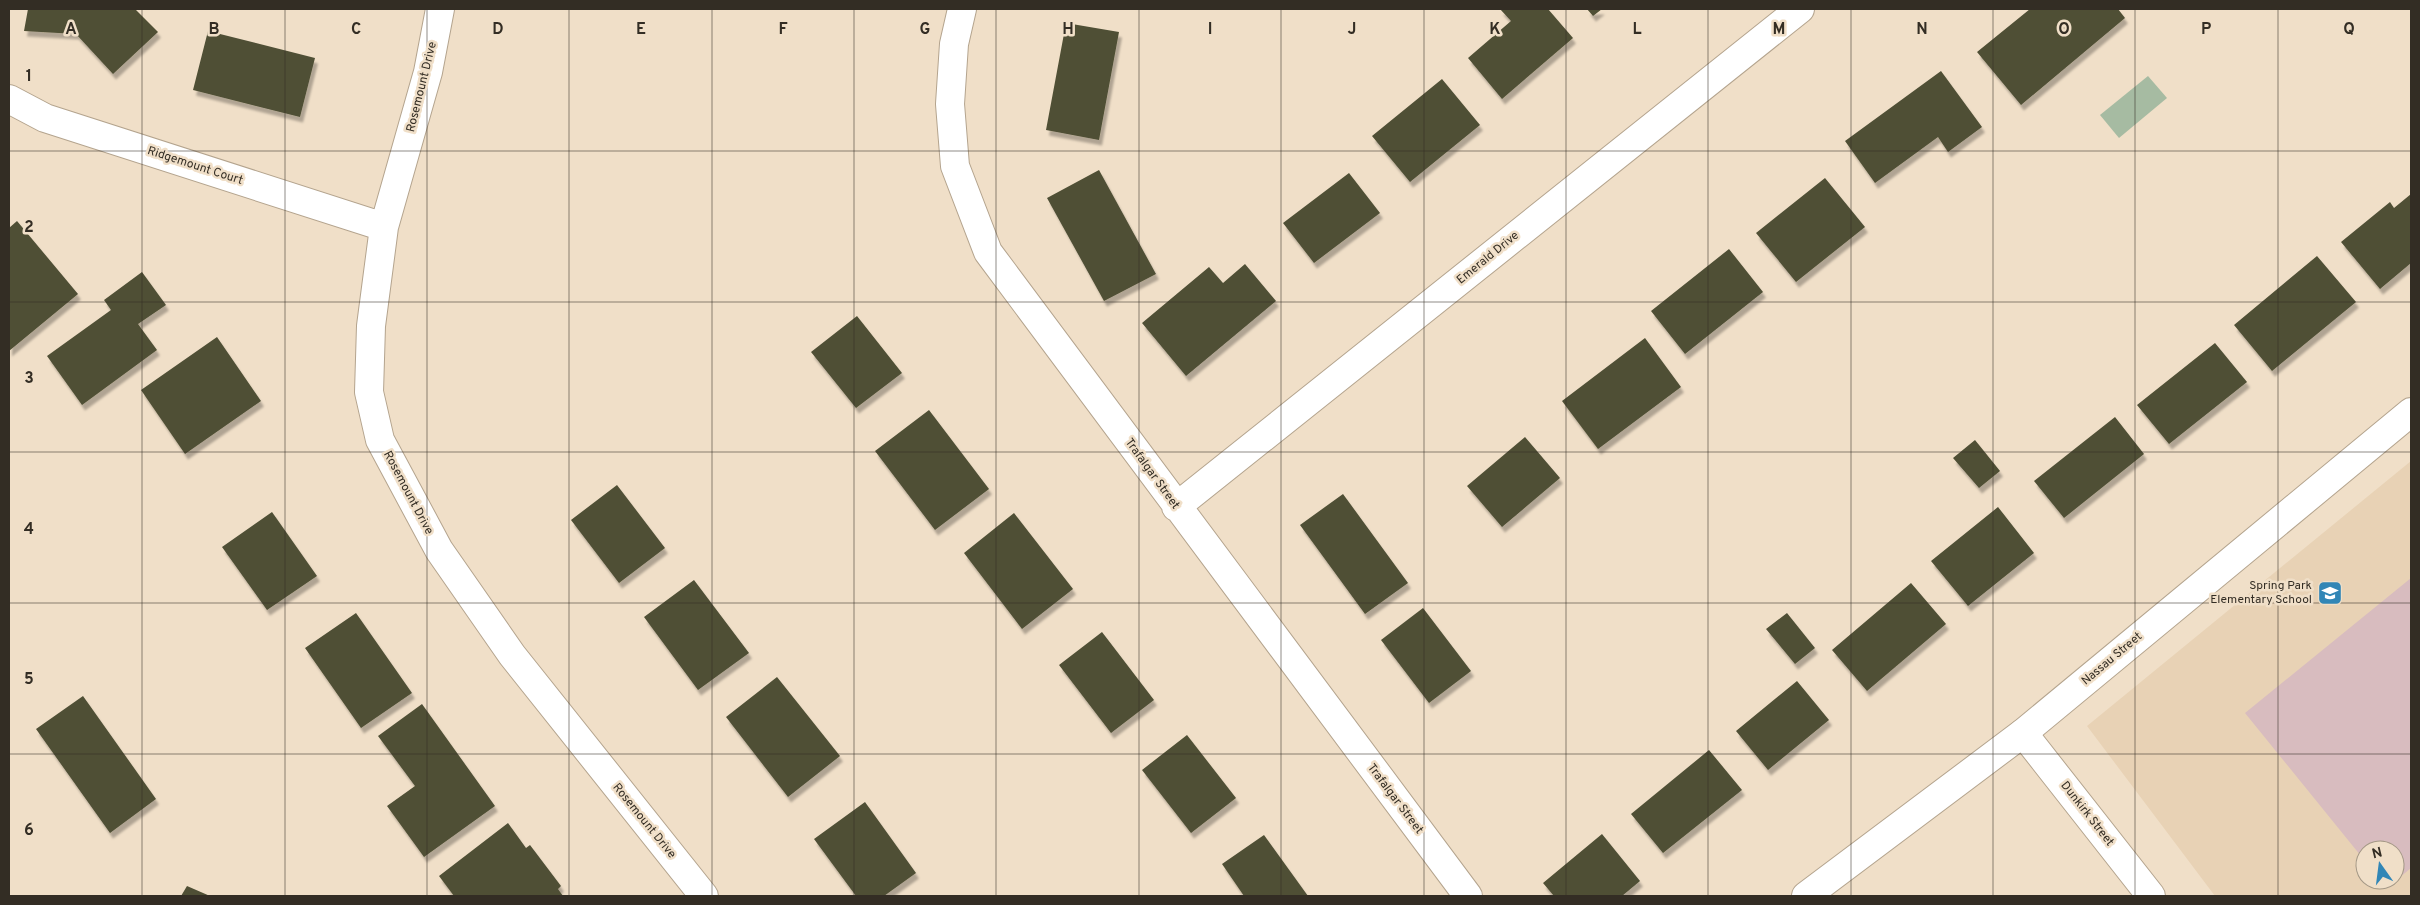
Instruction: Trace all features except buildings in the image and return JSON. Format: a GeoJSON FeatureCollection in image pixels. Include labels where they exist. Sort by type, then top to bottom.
{"type":"FeatureCollection","features":[{"type":"Feature","properties":{"kind":"street","name":"Rosemount Drive"},"geometry":{"type":"LineString","coordinates":[[440,9],[428,72],[384,227],[371,326],[369,392],[380,440],[439,550],[512,655],[704,896]]}},
{"type":"Feature","properties":{"kind":"street","name":"Trafalgar Street"},"geometry":{"type":"LineString","coordinates":[[962,9],[954,44],[950,104],[955,166],[988,252],[1176,507],[1468,896]]}},
{"type":"Feature","properties":{"kind":"street","name":"Emerald Drive"},"geometry":{"type":"LineString","coordinates":[[1176,507],[1800,9]]}},
{"type":"Feature","properties":{"kind":"street","name":"Ridgemount Court"},"geometry":{"type":"LineString","coordinates":[[9,99],[44,118],[384,227]]}},
{"type":"Feature","properties":{"kind":"street","name":"Nassau Street"},"geometry":{"type":"LineString","coordinates":[[1806,896],[2023,733],[2411,412]]}},
{"type":"Feature","properties":{"kind":"street","name":"Dunkirk Street"},"geometry":{"type":"LineString","coordinates":[[2023,733],[2151,896]]}},
{"type":"Feature","properties":{"kind":"shaded area"},"geometry":{"type":"Polygon","coordinates":[[[2148,76],[2167,98],[2119,138],[2100,115],[2148,76]]]}},
{"type":"Feature","properties":{"kind":"shaded area","name":"Spring Park Elementary School"},"geometry":{"type":"Polygon","coordinates":[[[2411,461],[2411,896],[2215,896],[2087,726],[2411,461]]]}},
{"type":"Feature","properties":{"kind":"shaded area"},"geometry":{"type":"Polygon","coordinates":[[[2411,578],[2411,868],[2405,873],[2405,840],[2355,840],[2355,849],[2245,713],[2411,578]]]}},
{"type":"Feature","properties":{"kind":"place","name":"Spring Park Elementary School"},"geometry":{"type":"Point","coordinates":[2330,593]}}]}
